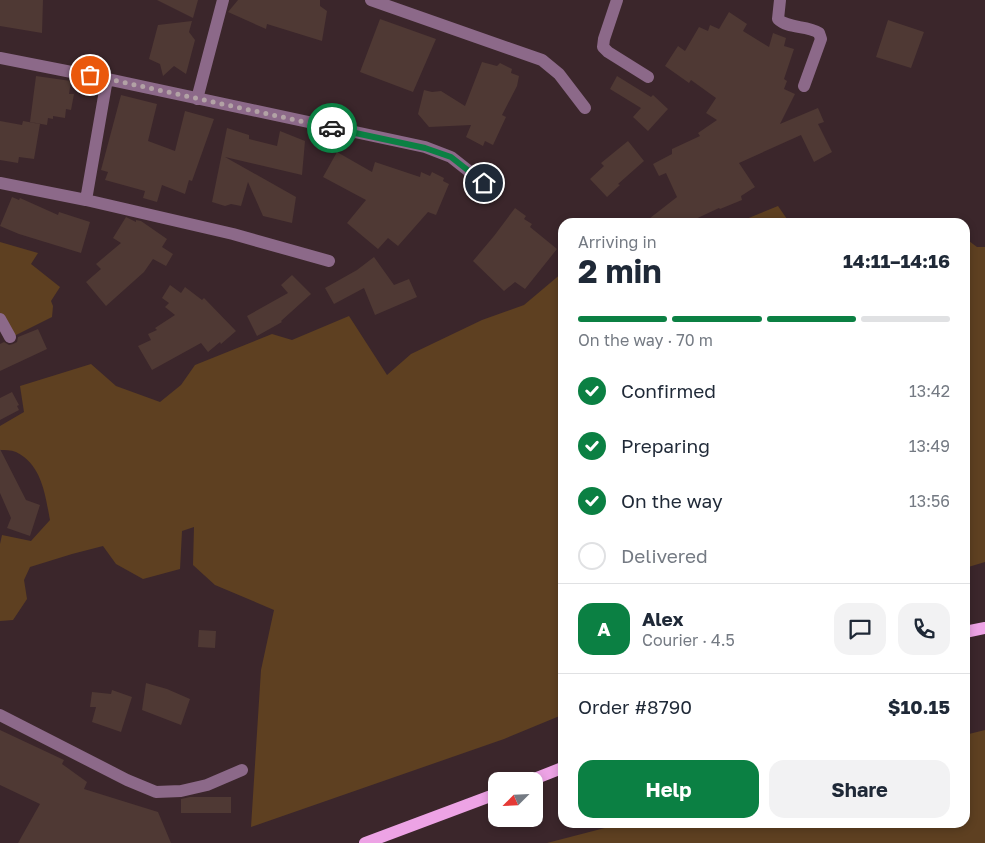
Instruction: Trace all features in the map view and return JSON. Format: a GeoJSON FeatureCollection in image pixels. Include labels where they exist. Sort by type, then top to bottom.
{"type":"FeatureCollection","features":[{"type":"Feature","properties":{"kind":"main road"},"geometry":{"type":"LineString","coordinates":[[970,631],[985,628]]}},
{"type":"Feature","properties":{"kind":"main road"},"geometry":{"type":"LineString","coordinates":[[543,775],[558,770]]}},
{"type":"Feature","properties":{"kind":"main road"},"geometry":{"type":"LineString","coordinates":[[365,843],[488,797]]}},
{"type":"Feature","properties":{"kind":"street"},"geometry":{"type":"LineString","coordinates":[[196,99],[223,0]]}},
{"type":"Feature","properties":{"kind":"street"},"geometry":{"type":"LineString","coordinates":[[371,0],[542,60],[559,74],[585,108]]}},
{"type":"Feature","properties":{"kind":"street"},"geometry":{"type":"LineString","coordinates":[[617,0],[603,46],[608,52],[648,77]]}},
{"type":"Feature","properties":{"kind":"street"},"geometry":{"type":"LineString","coordinates":[[780,0],[778,19],[782,23],[814,30],[819,33],[821,39],[804,86]]}},
{"type":"Feature","properties":{"kind":"street"},"geometry":{"type":"LineString","coordinates":[[0,58],[108,79],[425,148],[451,157],[484,183]]}},
{"type":"Feature","properties":{"kind":"street"},"geometry":{"type":"LineString","coordinates":[[86,200],[108,79]]}},
{"type":"Feature","properties":{"kind":"street"},"geometry":{"type":"LineString","coordinates":[[0,183],[86,200],[233,234],[329,261]]}},
{"type":"Feature","properties":{"kind":"street"},"geometry":{"type":"LineString","coordinates":[[0,319],[10,337]]}},
{"type":"Feature","properties":{"kind":"street"},"geometry":{"type":"LineString","coordinates":[[0,715],[127,780],[156,792],[181,791],[207,785],[242,770]]}},
{"type":"Feature","properties":{"kind":"shaded area"},"geometry":{"type":"Polygon","coordinates":[[[778,206],[786,218],[749,218],[778,206]]]}},
{"type":"Feature","properties":{"kind":"shaded area"},"geometry":{"type":"Polygon","coordinates":[[[0,242],[38,253],[31,264],[60,287],[51,301],[53,306],[52,317],[14,336],[0,313],[0,242]]]}},
{"type":"Feature","properties":{"kind":"shaded area"},"geometry":{"type":"Polygon","coordinates":[[[970,242],[977,247],[985,247],[985,562],[970,566],[970,242]]]}},
{"type":"Feature","properties":{"kind":"shaded area"},"geometry":{"type":"Polygon","coordinates":[[[558,276],[558,717],[504,739],[251,827],[261,670],[274,610],[215,585],[193,565],[194,527],[182,531],[180,569],[143,579],[116,564],[103,546],[30,567],[24,580],[27,599],[13,620],[0,621],[0,544],[2,535],[31,541],[50,520],[44,490],[32,464],[16,452],[0,450],[0,426],[24,412],[20,386],[91,364],[116,386],[160,402],[181,385],[195,365],[272,334],[292,340],[349,316],[387,375],[411,354],[482,320],[524,305],[558,276]]]}},
{"type":"Feature","properties":{"kind":"shaded area"},"geometry":{"type":"Polygon","coordinates":[[[985,730],[985,843],[547,843],[605,828],[970,828],[970,734],[985,730]]]}},
{"type":"Feature","properties":{"kind":"building"},"geometry":{"type":"Polygon","coordinates":[[[0,0],[43,0],[42,33],[0,26],[0,0]]]}},
{"type":"Feature","properties":{"kind":"building"},"geometry":{"type":"Polygon","coordinates":[[[157,0],[198,0],[193,18],[157,0]]]}},
{"type":"Feature","properties":{"kind":"building"},"geometry":{"type":"Polygon","coordinates":[[[238,0],[320,0],[320,6],[327,11],[322,41],[267,24],[266,29],[228,12],[238,0]]]}},
{"type":"Feature","properties":{"kind":"building"},"geometry":{"type":"Polygon","coordinates":[[[729,12],[747,24],[743,31],[769,47],[773,33],[786,38],[784,46],[794,49],[784,79],[787,81],[784,89],[795,94],[780,124],[818,108],[824,122],[818,124],[832,152],[814,162],[801,135],[739,163],[755,187],[741,196],[742,200],[698,218],[650,218],[677,197],[666,173],[659,176],[653,164],[672,154],[672,149],[700,136],[698,133],[717,120],[706,113],[716,98],[691,80],[689,83],[665,66],[678,46],[685,51],[699,27],[708,31],[710,25],[719,29],[729,12]]]}},
{"type":"Feature","properties":{"kind":"building"},"geometry":{"type":"Polygon","coordinates":[[[380,19],[436,39],[413,92],[360,72],[380,19]]]}},
{"type":"Feature","properties":{"kind":"building"},"geometry":{"type":"Polygon","coordinates":[[[888,20],[924,32],[911,68],[876,57],[888,20]]]}},
{"type":"Feature","properties":{"kind":"building"},"geometry":{"type":"Polygon","coordinates":[[[192,21],[189,32],[195,40],[186,74],[174,66],[163,76],[160,64],[149,59],[158,25],[192,21]]]}},
{"type":"Feature","properties":{"kind":"building"},"geometry":{"type":"Polygon","coordinates":[[[482,62],[497,66],[500,63],[512,69],[511,73],[519,76],[517,86],[502,115],[506,117],[493,145],[485,141],[483,146],[466,137],[471,125],[429,127],[418,114],[424,90],[432,92],[441,91],[465,106],[482,62]]]}},
{"type":"Feature","properties":{"kind":"building"},"geometry":{"type":"Polygon","coordinates":[[[36,76],[71,81],[69,94],[74,94],[71,110],[66,109],[65,118],[53,116],[53,119],[48,118],[47,125],[30,122],[36,76]]]}},
{"type":"Feature","properties":{"kind":"building"},"geometry":{"type":"Polygon","coordinates":[[[617,76],[651,97],[653,95],[668,109],[648,131],[633,117],[641,108],[610,89],[617,76]]]}},
{"type":"Feature","properties":{"kind":"building"},"geometry":{"type":"Polygon","coordinates":[[[121,95],[157,104],[148,141],[175,151],[185,111],[214,119],[192,181],[189,180],[185,194],[162,185],[157,202],[143,198],[145,191],[105,180],[108,172],[101,170],[121,95]]]}},
{"type":"Feature","properties":{"kind":"building"},"geometry":{"type":"Polygon","coordinates":[[[0,121],[22,125],[23,121],[40,124],[34,159],[19,157],[18,163],[0,160],[0,121]]]}},
{"type":"Feature","properties":{"kind":"building"},"geometry":{"type":"Polygon","coordinates":[[[227,128],[249,135],[249,139],[277,146],[280,131],[305,141],[302,175],[225,157],[296,197],[292,223],[263,216],[248,182],[241,206],[231,204],[225,206],[212,202],[227,128]]]}},
{"type":"Feature","properties":{"kind":"building"},"geometry":{"type":"Polygon","coordinates":[[[628,141],[644,161],[618,184],[620,185],[607,197],[590,179],[604,166],[601,163],[628,141]]]}},
{"type":"Feature","properties":{"kind":"building"},"geometry":{"type":"Polygon","coordinates":[[[337,152],[372,172],[375,162],[420,177],[421,172],[430,176],[432,172],[444,178],[443,181],[449,184],[436,215],[428,212],[398,246],[388,238],[378,249],[347,223],[366,200],[323,177],[337,152]]]}},
{"type":"Feature","properties":{"kind":"building"},"geometry":{"type":"Polygon","coordinates":[[[12,197],[19,200],[20,198],[58,215],[59,212],[90,222],[81,253],[19,234],[0,226],[12,197]]]}},
{"type":"Feature","properties":{"kind":"building"},"geometry":{"type":"Polygon","coordinates":[[[515,208],[526,216],[524,219],[532,224],[530,227],[557,249],[525,289],[515,282],[504,291],[473,261],[515,208]]]}},
{"type":"Feature","properties":{"kind":"building"},"geometry":{"type":"Polygon","coordinates":[[[126,217],[136,222],[136,220],[141,221],[167,239],[162,247],[173,254],[166,266],[153,259],[144,272],[106,306],[86,282],[101,269],[96,264],[121,243],[113,238],[126,217]]]}},
{"type":"Feature","properties":{"kind":"building"},"geometry":{"type":"Polygon","coordinates":[[[374,257],[394,285],[409,279],[417,297],[375,315],[364,288],[334,304],[325,288],[357,270],[374,257]]]}},
{"type":"Feature","properties":{"kind":"building"},"geometry":{"type":"Polygon","coordinates":[[[292,275],[311,294],[282,322],[257,336],[247,316],[288,293],[281,285],[292,275]]]}},
{"type":"Feature","properties":{"kind":"building"},"geometry":{"type":"Polygon","coordinates":[[[170,285],[181,293],[185,287],[202,300],[204,298],[236,331],[208,352],[201,343],[152,370],[138,346],[151,340],[148,334],[157,330],[155,328],[175,315],[165,307],[169,303],[162,298],[170,285]]]}},
{"type":"Feature","properties":{"kind":"building"},"geometry":{"type":"Polygon","coordinates":[[[38,329],[47,349],[0,371],[0,344],[4,342],[9,345],[13,344],[17,342],[18,337],[38,329]]]}},
{"type":"Feature","properties":{"kind":"building"},"geometry":{"type":"Polygon","coordinates":[[[12,392],[19,405],[17,406],[19,410],[0,420],[0,398],[12,392]]]}},
{"type":"Feature","properties":{"kind":"building"},"geometry":{"type":"Polygon","coordinates":[[[0,449],[26,500],[40,505],[30,536],[7,528],[11,518],[0,493],[0,449]]]}},
{"type":"Feature","properties":{"kind":"building"},"geometry":{"type":"Polygon","coordinates":[[[199,630],[216,631],[215,648],[198,647],[199,630]]]}},
{"type":"Feature","properties":{"kind":"building"},"geometry":{"type":"Polygon","coordinates":[[[146,683],[167,689],[190,699],[181,725],[142,710],[146,683]]]}},
{"type":"Feature","properties":{"kind":"building"},"geometry":{"type":"Polygon","coordinates":[[[112,690],[132,697],[121,732],[92,722],[96,707],[90,707],[92,692],[111,694],[112,690]]]}},
{"type":"Feature","properties":{"kind":"building"},"geometry":{"type":"Polygon","coordinates":[[[0,730],[64,760],[62,764],[87,782],[84,789],[158,812],[171,843],[18,843],[40,804],[0,785],[0,730]]]}},
{"type":"Feature","properties":{"kind":"building"},"geometry":{"type":"Polygon","coordinates":[[[190,797],[231,797],[231,813],[181,813],[181,799],[190,797]]]}},
{"type":"Feature","properties":{"kind":"way so far"},"geometry":{"type":"LineString","coordinates":[[90,75],[332,128]]}},
{"type":"Feature","properties":{"kind":"route"},"geometry":{"type":"LineString","coordinates":[[332,128],[425,148],[451,157],[484,183]]}}]}
